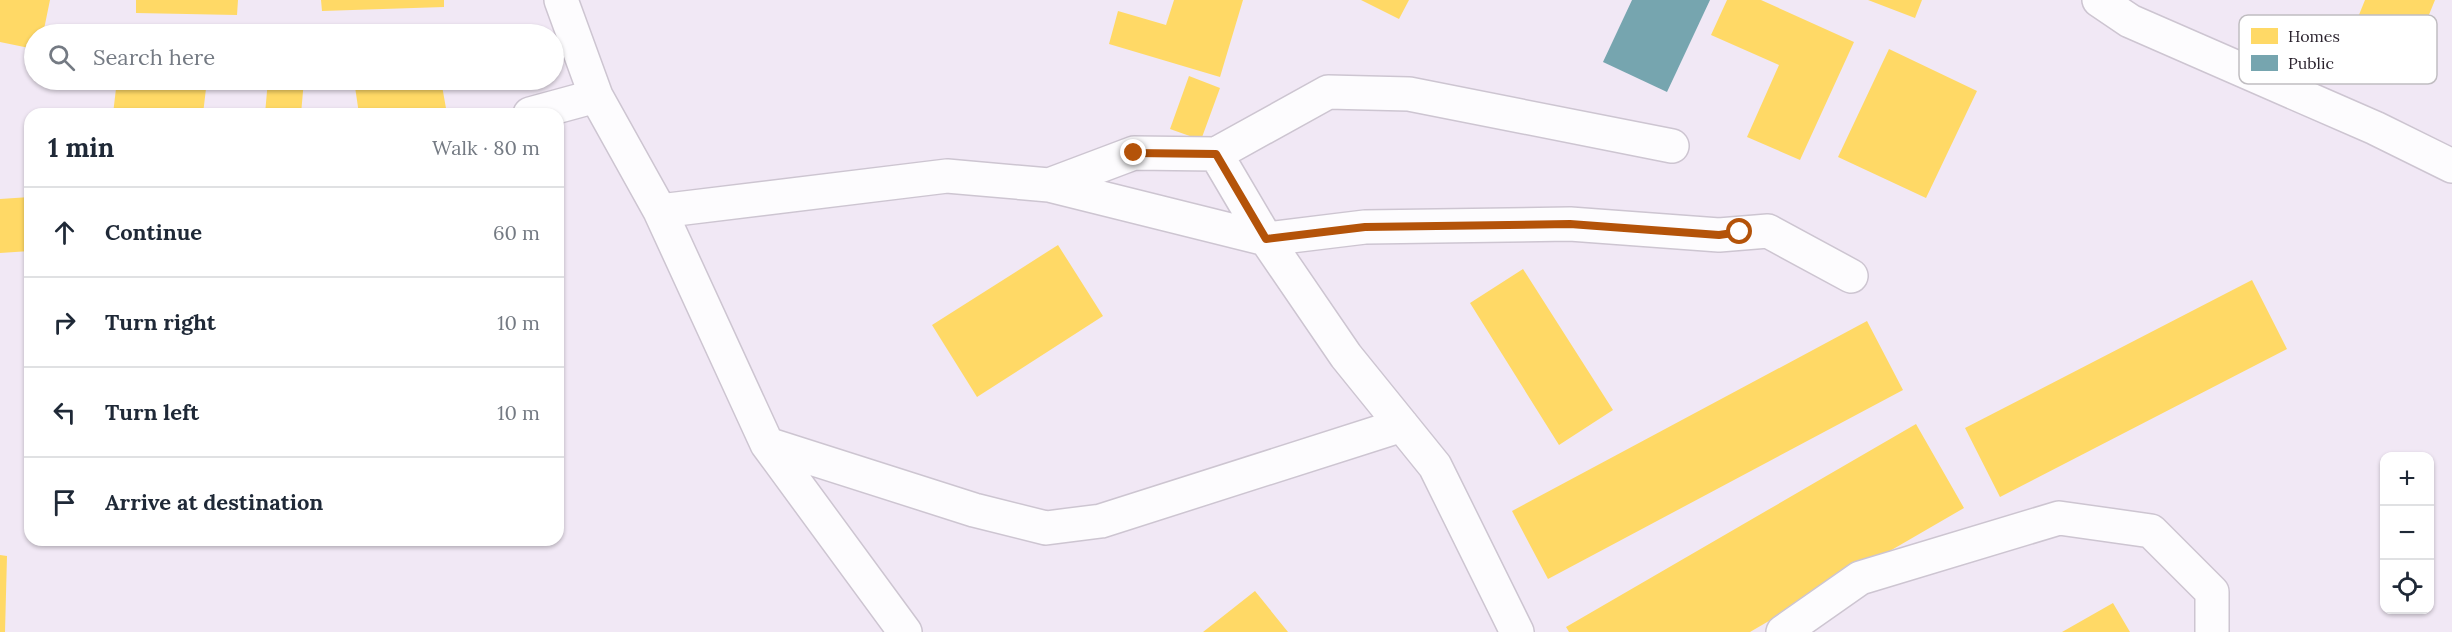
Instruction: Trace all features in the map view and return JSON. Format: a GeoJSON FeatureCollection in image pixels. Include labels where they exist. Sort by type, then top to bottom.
{"type":"FeatureCollection","features":[{"type":"Feature","properties":{"kind":"street"},"geometry":{"type":"LineString","coordinates":[[561,0],[596,96],[660,211],[767,444],[905,632]]}},
{"type":"Feature","properties":{"kind":"street"},"geometry":{"type":"LineString","coordinates":[[2099,0],[2130,21],[2239,69]]}},
{"type":"Feature","properties":{"kind":"street"},"geometry":{"type":"LineString","coordinates":[[2274,84],[2375,128],[2452,166]]}},
{"type":"Feature","properties":{"kind":"street"},"geometry":{"type":"LineString","coordinates":[[1049,184],[1134,153],[1216,154],[1328,92],[1409,94],[1672,146]]}},
{"type":"Feature","properties":{"kind":"street"},"geometry":{"type":"LineString","coordinates":[[552,108],[596,96]]}},
{"type":"Feature","properties":{"kind":"street"},"geometry":{"type":"LineString","coordinates":[[1216,154],[1266,239],[1346,356],[1435,466],[1517,632]]}},
{"type":"Feature","properties":{"kind":"street"},"geometry":{"type":"LineString","coordinates":[[660,211],[947,176],[1049,184],[1266,239],[1365,227],[1559,224],[1719,235],[1768,231],[1851,276]]}},
{"type":"Feature","properties":{"kind":"street"},"geometry":{"type":"LineString","coordinates":[[767,444],[974,510],[1046,528],[1101,520],[1402,425]]}},
{"type":"Feature","properties":{"kind":"street"},"geometry":{"type":"LineString","coordinates":[[1783,632],[1860,578],[2059,518],[2151,531],[2212,592],[2212,632]]}},
{"type":"Feature","properties":{"kind":"building: Homes"},"geometry":{"type":"Polygon","coordinates":[[[0,0],[50,0],[45,24],[24,24],[24,47],[0,42],[0,0]]]}},
{"type":"Feature","properties":{"kind":"building: Homes"},"geometry":{"type":"Polygon","coordinates":[[[136,0],[238,0],[237,15],[136,13],[136,0]]]}},
{"type":"Feature","properties":{"kind":"building: Homes"},"geometry":{"type":"Polygon","coordinates":[[[321,0],[444,0],[444,7],[322,11],[321,0]]]}},
{"type":"Feature","properties":{"kind":"building: Homes"},"geometry":{"type":"Polygon","coordinates":[[[1174,0],[1243,0],[1220,77],[1109,44],[1118,11],[1166,25],[1174,0]]]}},
{"type":"Feature","properties":{"kind":"building: Homes"},"geometry":{"type":"Polygon","coordinates":[[[1361,0],[1409,0],[1399,19],[1361,0]]]}},
{"type":"Feature","properties":{"kind":"building: Homes"},"geometry":{"type":"Polygon","coordinates":[[[1727,0],[1761,0],[1854,42],[1800,160],[1747,137],[1779,65],[1711,35],[1727,0]]]}},
{"type":"Feature","properties":{"kind":"building: Homes"},"geometry":{"type":"Polygon","coordinates":[[[1868,0],[1922,0],[1915,18],[1868,0]]]}},
{"type":"Feature","properties":{"kind":"building: Homes"},"geometry":{"type":"Polygon","coordinates":[[[2365,0],[2435,0],[2429,15],[2359,15],[2365,0]]]}},
{"type":"Feature","properties":{"kind":"building: Homes"},"geometry":{"type":"Polygon","coordinates":[[[1889,49],[1977,91],[1926,198],[1838,157],[1889,49]]]}},
{"type":"Feature","properties":{"kind":"building: Homes"},"geometry":{"type":"Polygon","coordinates":[[[1189,76],[1220,88],[1201,140],[1170,129],[1189,76]]]}},
{"type":"Feature","properties":{"kind":"building: Homes"},"geometry":{"type":"Polygon","coordinates":[[[116,90],[206,90],[204,108],[114,108],[116,90]]]}},
{"type":"Feature","properties":{"kind":"building: Homes"},"geometry":{"type":"Polygon","coordinates":[[[267,90],[303,90],[302,108],[266,108],[267,90]]]}},
{"type":"Feature","properties":{"kind":"building: Homes"},"geometry":{"type":"Polygon","coordinates":[[[355,90],[443,90],[446,108],[358,108],[355,90]]]}},
{"type":"Feature","properties":{"kind":"building: Homes"},"geometry":{"type":"Polygon","coordinates":[[[24,197],[24,251],[0,253],[0,199],[24,197]]]}},
{"type":"Feature","properties":{"kind":"building: Homes"},"geometry":{"type":"Polygon","coordinates":[[[1058,245],[1103,316],[977,397],[932,325],[1058,245]]]}},
{"type":"Feature","properties":{"kind":"building: Homes"},"geometry":{"type":"Polygon","coordinates":[[[1523,269],[1613,410],[1559,445],[1470,303],[1523,269]]]}},
{"type":"Feature","properties":{"kind":"building: Homes"},"geometry":{"type":"Polygon","coordinates":[[[2252,280],[2287,349],[2000,497],[1965,428],[2252,280]]]}},
{"type":"Feature","properties":{"kind":"building: Homes"},"geometry":{"type":"Polygon","coordinates":[[[1867,321],[1903,390],[1548,579],[1512,511],[1867,321]]]}},
{"type":"Feature","properties":{"kind":"building: Homes"},"geometry":{"type":"Polygon","coordinates":[[[1916,424],[1964,508],[1750,632],[1569,632],[1566,627],[1916,424]]]}},
{"type":"Feature","properties":{"kind":"building: Homes"},"geometry":{"type":"Polygon","coordinates":[[[0,555],[7,556],[5,632],[0,632],[0,555]]]}},
{"type":"Feature","properties":{"kind":"building: Homes"},"geometry":{"type":"Polygon","coordinates":[[[1255,591],[1288,632],[1203,632],[1255,591]]]}},
{"type":"Feature","properties":{"kind":"building: Homes"},"geometry":{"type":"Polygon","coordinates":[[[2113,603],[2130,632],[2062,632],[2113,603]]]}},
{"type":"Feature","properties":{"kind":"building: Public"},"geometry":{"type":"Polygon","coordinates":[[[1632,0],[1710,0],[1667,92],[1603,62],[1632,0]]]}},
{"type":"Feature","properties":{"kind":"route"},"geometry":{"type":"LineString","coordinates":[[1134,153],[1216,154],[1266,239],[1365,227],[1570,224],[1719,235],[1740,232]]}}]}
